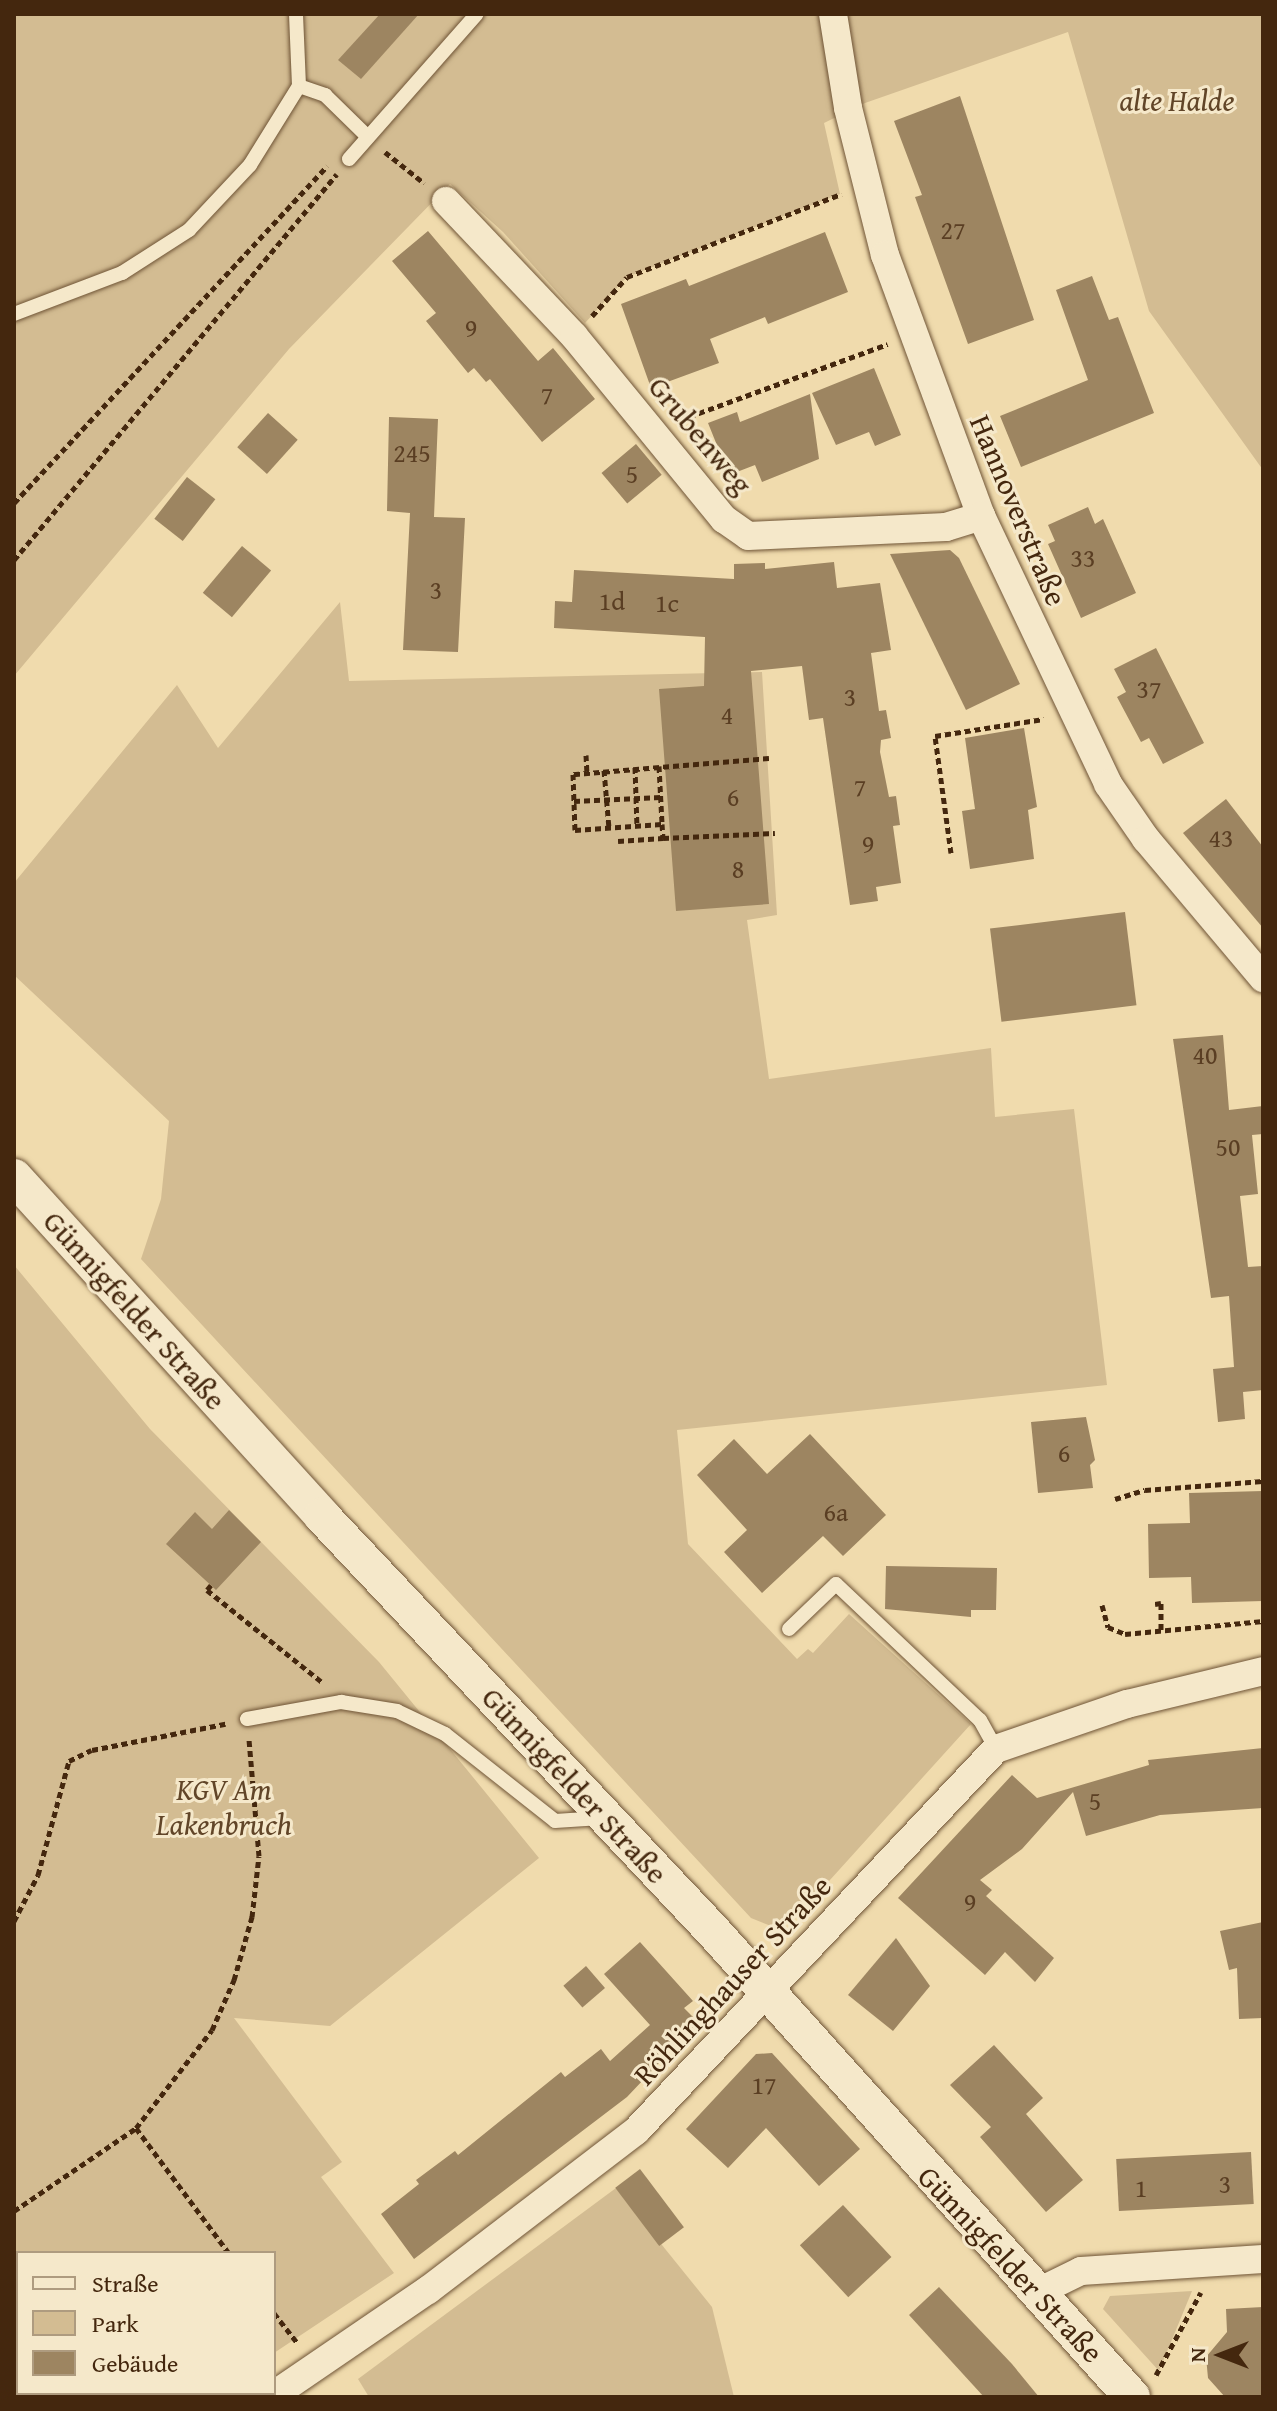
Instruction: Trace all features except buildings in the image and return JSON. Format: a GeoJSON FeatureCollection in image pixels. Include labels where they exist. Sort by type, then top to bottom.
{"type":"FeatureCollection","features":[{"type":"Feature","properties":{"kind":"street","name":"Hannoverstraße"},"geometry":{"type":"LineString","coordinates":[[833,14],[864,184],[912,335],[981,516],[1108,784],[1146,839],[1263,978]]}},
{"type":"Feature","properties":{"kind":"street","name":"Grubenweg"},"geometry":{"type":"LineString","coordinates":[[446,201],[574,336],[724,519],[748,536],[946,527],[981,516]]}},
{"type":"Feature","properties":{"kind":"street","name":"Günnigfelder Straße"},"geometry":{"type":"LineString","coordinates":[[14,1177],[605,1818],[1036,2293],[1142,2390]]}},
{"type":"Feature","properties":{"kind":"street","name":"Röhlinghauser Straße"},"geometry":{"type":"LineString","coordinates":[[276,2394],[428,2290],[636,2131],[996,1749],[1127,1704],[1263,1671]]}},
{"type":"Feature","properties":{"kind":"street"},"geometry":{"type":"LineString","coordinates":[[1036,2293],[1081,2271],[1263,2259]]}},
{"type":"Feature","properties":{"kind":"lane"},"geometry":{"type":"LineString","coordinates":[[14,314],[122,273],[189,230],[250,165],[299,86],[296,14]]}},
{"type":"Feature","properties":{"kind":"lane"},"geometry":{"type":"LineString","coordinates":[[349,159],[373,142],[477,14]]}},
{"type":"Feature","properties":{"kind":"lane"},"geometry":{"type":"LineString","coordinates":[[299,86],[325,95],[373,142]]}},
{"type":"Feature","properties":{"kind":"lane"},"geometry":{"type":"LineString","coordinates":[[789,1629],[836,1584],[980,1720],[996,1749]]}},
{"type":"Feature","properties":{"kind":"lane"},"geometry":{"type":"LineString","coordinates":[[247,1719],[341,1702],[397,1711],[445,1734],[555,1821],[605,1818]]}},
{"type":"Feature","properties":{"kind":"path"},"geometry":{"type":"LineString","coordinates":[[373,142],[446,201]]}},
{"type":"Feature","properties":{"kind":"path"},"geometry":{"type":"LineString","coordinates":[[14,503],[341,152],[349,159],[14,560]]}},
{"type":"Feature","properties":{"kind":"path"},"geometry":{"type":"LineString","coordinates":[[574,336],[627,277],[864,184]]}},
{"type":"Feature","properties":{"kind":"path"},"geometry":{"type":"LineString","coordinates":[[651,430],[912,335]]}},
{"type":"Feature","properties":{"kind":"path"},"geometry":{"type":"LineString","coordinates":[[951,853],[935,736],[1073,715]]}},
{"type":"Feature","properties":{"kind":"path"},"geometry":{"type":"LineString","coordinates":[[586,755],[587,772]]}},
{"type":"Feature","properties":{"kind":"path"},"geometry":{"type":"LineString","coordinates":[[662,824],[575,830],[573,774],[769,758]]}},
{"type":"Feature","properties":{"kind":"path"},"geometry":{"type":"LineString","coordinates":[[659,766],[663,838]]}},
{"type":"Feature","properties":{"kind":"path"},"geometry":{"type":"LineString","coordinates":[[635,767],[636,798],[644,839]]}},
{"type":"Feature","properties":{"kind":"path"},"geometry":{"type":"LineString","coordinates":[[604,770],[609,828]]}},
{"type":"Feature","properties":{"kind":"path"},"geometry":{"type":"LineString","coordinates":[[574,801],[661,797]]}},
{"type":"Feature","properties":{"kind":"path"},"geometry":{"type":"LineString","coordinates":[[618,841],[775,833]]}},
{"type":"Feature","properties":{"kind":"path"},"geometry":{"type":"LineString","coordinates":[[1115,1499],[1145,1490],[1263,1481]]}},
{"type":"Feature","properties":{"kind":"path"},"geometry":{"type":"LineString","coordinates":[[211,1585],[207,1590],[341,1702]]}},
{"type":"Feature","properties":{"kind":"path"},"geometry":{"type":"LineString","coordinates":[[1155,1604],[1161,1603],[1161,1630]]}},
{"type":"Feature","properties":{"kind":"path"},"geometry":{"type":"LineString","coordinates":[[1102,1605],[1108,1627],[1125,1634],[1263,1621]]}},
{"type":"Feature","properties":{"kind":"path"},"geometry":{"type":"LineString","coordinates":[[14,1921],[38,1875],[69,1761],[92,1750],[247,1719],[259,1856],[252,1917],[234,1980],[212,2030],[136,2128],[14,2211]]}},
{"type":"Feature","properties":{"kind":"path"},"geometry":{"type":"LineString","coordinates":[[136,2128],[228,2251]]}},
{"type":"Feature","properties":{"kind":"path"},"geometry":{"type":"LineString","coordinates":[[1142,2390],[1218,2262]]}},
{"type":"Feature","properties":{"kind":"green space","name":"alte Halde"},"geometry":{"type":"Polygon","coordinates":[[[14,14],[1263,14],[1263,470],[1149,311],[1068,32],[865,103],[824,123],[840,194],[627,277],[585,323],[503,232],[450,184],[289,349],[14,676],[14,14]]]}},
{"type":"Feature","properties":{"kind":"green space"},"geometry":{"type":"Polygon","coordinates":[[[340,602],[349,681],[762,672],[777,915],[747,920],[769,1079],[991,1048],[995,1117],[1074,1109],[1107,1385],[677,1430],[688,1544],[797,1659],[808,1649],[813,1653],[849,1614],[971,1724],[792,1922],[771,1926],[751,1918],[141,1259],[161,1199],[169,1121],[14,975],[14,883],[177,685],[218,748],[340,602]]]}},
{"type":"Feature","properties":{"kind":"green space","name":"KGV Am Lakenbruch"},"geometry":{"type":"Polygon","coordinates":[[[14,1265],[150,1429],[379,1662],[539,1858],[330,2026],[234,2018],[342,2162],[321,2177],[394,2273],[276,2352],[276,2251],[16,2251],[16,2395],[206,2395],[14,2397],[14,1265]]]}},
{"type":"Feature","properties":{"kind":"green space"},"geometry":{"type":"Polygon","coordinates":[[[616,2188],[712,2307],[734,2397],[369,2397],[358,2379],[616,2188]]]}},
{"type":"Feature","properties":{"kind":"green space"},"geometry":{"type":"Polygon","coordinates":[[[1192,2291],[1159,2371],[1103,2309],[1110,2296],[1192,2291]]]}}]}
